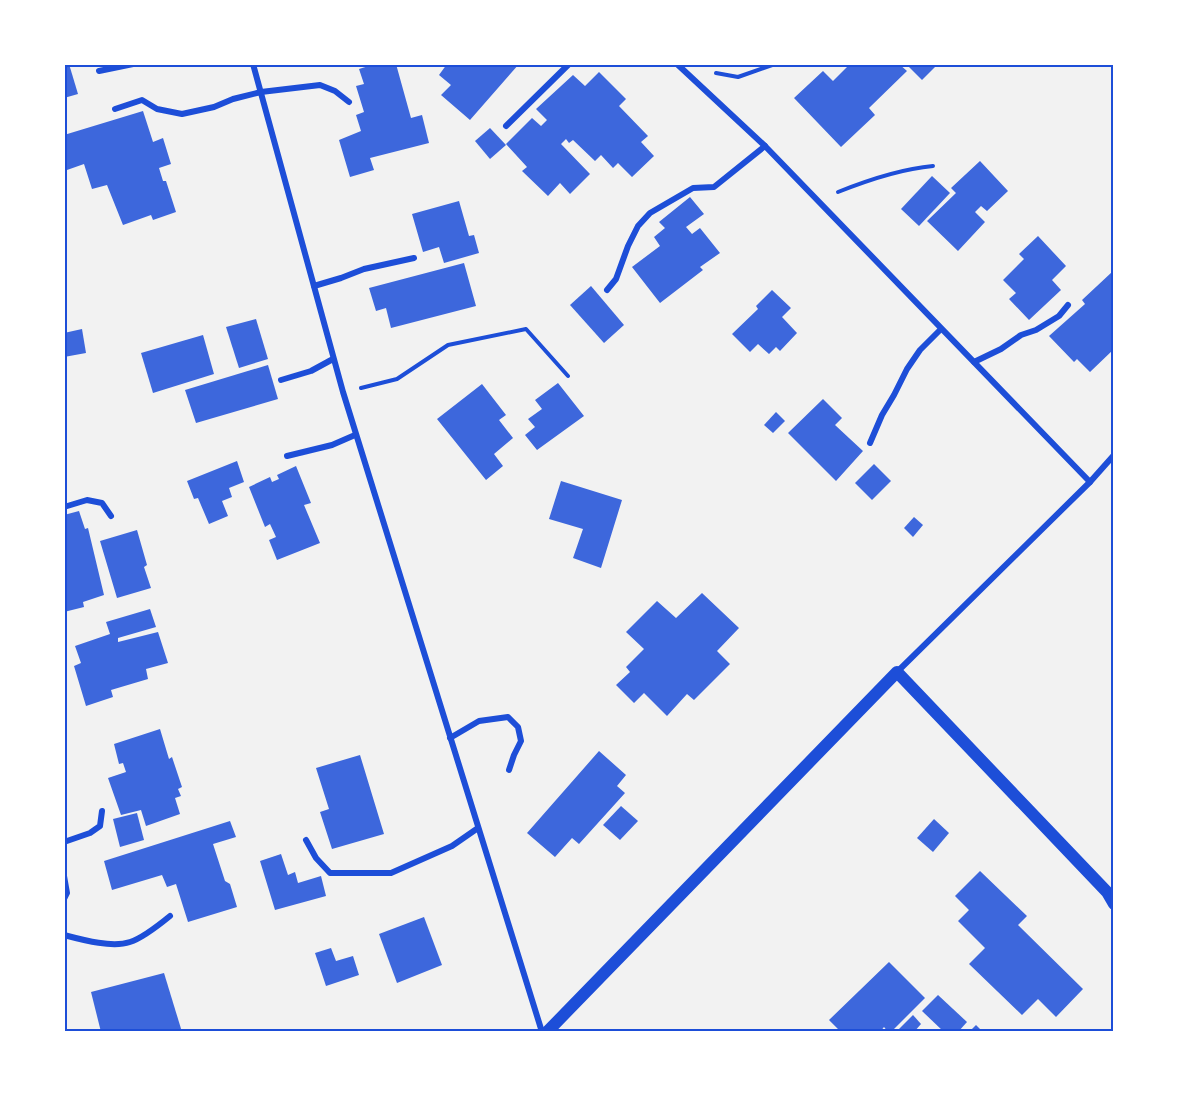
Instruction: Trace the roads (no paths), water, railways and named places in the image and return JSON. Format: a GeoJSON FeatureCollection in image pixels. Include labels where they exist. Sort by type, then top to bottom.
{"type":"FeatureCollection","features":[{"type":"Feature","properties":{"kind":"main road"},"geometry":{"type":"LineString","coordinates":[[546,1032],[897,672],[1107,892],[1113,904]]}},
{"type":"Feature","properties":{"kind":"street"},"geometry":{"type":"LineString","coordinates":[[99,72],[133,64]]}},
{"type":"Feature","properties":{"kind":"street"},"geometry":{"type":"LineString","coordinates":[[253,64],[333,359],[542,1032]]}},
{"type":"Feature","properties":{"kind":"street"},"geometry":{"type":"LineString","coordinates":[[506,126],[569,64]]}},
{"type":"Feature","properties":{"kind":"street"},"geometry":{"type":"LineString","coordinates":[[677,64],[765,146],[1090,482]]}},
{"type":"Feature","properties":{"kind":"street"},"geometry":{"type":"LineString","coordinates":[[115,109],[142,100],[157,109],[182,114],[214,107],[233,99],[261,92],[320,85],[335,91],[349,102]]}},
{"type":"Feature","properties":{"kind":"street"},"geometry":{"type":"LineString","coordinates":[[607,290],[616,279],[638,226],[650,213],[693,188],[714,187],[765,146]]}},
{"type":"Feature","properties":{"kind":"street"},"geometry":{"type":"LineString","coordinates":[[314,286],[364,269],[414,258]]}},
{"type":"Feature","properties":{"kind":"street"},"geometry":{"type":"LineString","coordinates":[[974,362],[1001,349],[1022,335],[1036,330],[1059,316],[1068,305]]}},
{"type":"Feature","properties":{"kind":"street"},"geometry":{"type":"LineString","coordinates":[[870,443],[907,369],[920,350],[941,328]]}},
{"type":"Feature","properties":{"kind":"street"},"geometry":{"type":"LineString","coordinates":[[281,381],[311,371],[333,359]]}},
{"type":"Feature","properties":{"kind":"street"},"geometry":{"type":"LineString","coordinates":[[287,456],[332,445],[356,435]]}},
{"type":"Feature","properties":{"kind":"street"},"geometry":{"type":"LineString","coordinates":[[897,672],[1090,482],[1113,455]]}},
{"type":"Feature","properties":{"kind":"street"},"geometry":{"type":"LineString","coordinates":[[64,507],[87,500],[102,503],[111,516]]}},
{"type":"Feature","properties":{"kind":"street"},"geometry":{"type":"LineString","coordinates":[[450,738],[479,721],[508,717],[518,727],[521,741],[510,770]]}},
{"type":"Feature","properties":{"kind":"street"},"geometry":{"type":"LineString","coordinates":[[64,842],[90,833],[100,826],[102,811]]}},
{"type":"Feature","properties":{"kind":"street"},"geometry":{"type":"LineString","coordinates":[[306,840],[316,858],[330,873],[391,873],[452,846],[478,828]]}},
{"type":"Feature","properties":{"kind":"street"},"geometry":{"type":"LineString","coordinates":[[64,876],[68,893],[64,899]]}},
{"type":"Feature","properties":{"kind":"street"},"geometry":{"type":"LineString","coordinates":[[64,935],[104,944],[130,942],[170,916]]}}]}
